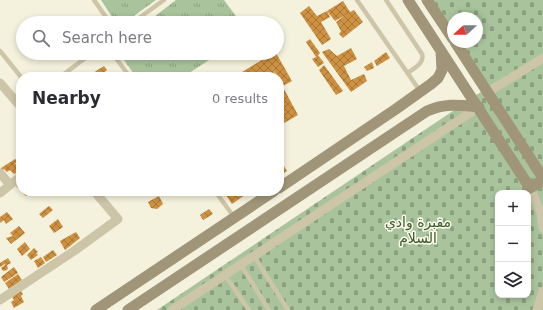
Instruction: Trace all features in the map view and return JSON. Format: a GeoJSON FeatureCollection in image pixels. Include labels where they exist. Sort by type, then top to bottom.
{"type":"FeatureCollection","features":[{"type":"Feature","properties":{"kind":"main road"},"geometry":{"type":"LineString","coordinates":[[408,0],[479,107],[530,188],[543,179],[459,48]]}},
{"type":"Feature","properties":{"kind":"main road"},"geometry":{"type":"LineString","coordinates":[[427,0],[447,30]]}},
{"type":"Feature","properties":{"kind":"main road"},"geometry":{"type":"LineString","coordinates":[[284,185],[421,92],[438,78],[442,70],[441,51]]}},
{"type":"Feature","properties":{"kind":"main road"},"geometry":{"type":"LineString","coordinates":[[128,310],[427,111],[452,105],[479,107]]}},
{"type":"Feature","properties":{"kind":"main road"},"geometry":{"type":"LineString","coordinates":[[96,310],[266,196]]}},
{"type":"Feature","properties":{"kind":"main road"},"geometry":{"type":"LineString","coordinates":[[274,196],[275,201],[282,205],[287,205]]}},
{"type":"Feature","properties":{"kind":"main road"},"geometry":{"type":"LineString","coordinates":[[224,224],[229,224],[236,228],[237,236],[235,240]]}},
{"type":"Feature","properties":{"kind":"street"},"geometry":{"type":"LineString","coordinates":[[488,92],[543,58]]}},
{"type":"Feature","properties":{"kind":"street"},"geometry":{"type":"LineString","coordinates":[[0,83],[16,101]]}},
{"type":"Feature","properties":{"kind":"street"},"geometry":{"type":"LineString","coordinates":[[172,310],[479,107]]}},
{"type":"Feature","properties":{"kind":"street"},"geometry":{"type":"LineString","coordinates":[[0,173],[10,185]]}},
{"type":"Feature","properties":{"kind":"street"},"geometry":{"type":"LineString","coordinates":[[0,193],[16,180]]}},
{"type":"Feature","properties":{"kind":"street"},"geometry":{"type":"LineString","coordinates":[[530,188],[541,213],[543,228]]}},
{"type":"Feature","properties":{"kind":"street"},"geometry":{"type":"LineString","coordinates":[[0,300],[74,251],[118,219],[98,196]]}},
{"type":"Feature","properties":{"kind":"street"},"geometry":{"type":"LineString","coordinates":[[537,310],[543,291]]}},
{"type":"Feature","properties":{"kind":"lane"},"geometry":{"type":"LineString","coordinates":[[94,0],[105,16]]}},
{"type":"Feature","properties":{"kind":"lane"},"geometry":{"type":"LineString","coordinates":[[142,16],[164,0]]}},
{"type":"Feature","properties":{"kind":"lane"},"geometry":{"type":"LineString","coordinates":[[357,0],[421,92]]}},
{"type":"Feature","properties":{"kind":"lane"},"geometry":{"type":"LineString","coordinates":[[386,0],[422,54],[422,62],[408,74]]}},
{"type":"Feature","properties":{"kind":"lane"},"geometry":{"type":"LineString","coordinates":[[0,51],[17,72]]}},
{"type":"Feature","properties":{"kind":"lane"},"geometry":{"type":"LineString","coordinates":[[67,72],[83,60]]}},
{"type":"Feature","properties":{"kind":"lane"},"geometry":{"type":"LineString","coordinates":[[117,60],[126,72]]}},
{"type":"Feature","properties":{"kind":"lane"},"geometry":{"type":"LineString","coordinates":[[218,196],[234,217]]}},
{"type":"Feature","properties":{"kind":"lane"},"geometry":{"type":"LineString","coordinates":[[254,256],[288,310]]}},
{"type":"Feature","properties":{"kind":"lane"},"geometry":{"type":"LineString","coordinates":[[241,265],[269,310]]}},
{"type":"Feature","properties":{"kind":"lane"},"geometry":{"type":"LineString","coordinates":[[225,275],[249,310]]}},
{"type":"Feature","properties":{"kind":"green space"},"geometry":{"type":"Polygon","coordinates":[[[101,0],[156,0],[134,16],[111,16],[101,0]]]}},
{"type":"Feature","properties":{"kind":"green space"},"geometry":{"type":"Polygon","coordinates":[[[176,0],[224,0],[236,16],[155,16],[176,0]]]}},
{"type":"Feature","properties":{"kind":"green space","name":"مقبرة وادي السلام"},"geometry":{"type":"Polygon","coordinates":[[[431,0],[543,0],[543,310],[157,310],[487,88],[462,48],[483,48],[483,12],[447,12],[447,25],[431,0]]]}},
{"type":"Feature","properties":{"kind":"green space"},"geometry":{"type":"Polygon","coordinates":[[[124,60],[209,60],[191,72],[132,72],[124,60]]]}},
{"type":"Feature","properties":{"kind":"building"},"geometry":{"type":"Polygon","coordinates":[[[343,1],[350,12],[354,10],[363,22],[343,38],[339,34],[341,31],[336,22],[346,15],[335,21],[327,11],[343,1]]]}},
{"type":"Feature","properties":{"kind":"building"},"geometry":{"type":"Polygon","coordinates":[[[309,6],[317,16],[327,11],[330,17],[321,22],[331,39],[322,45],[300,13],[309,6]]]}},
{"type":"Feature","properties":{"kind":"building"},"geometry":{"type":"Polygon","coordinates":[[[310,39],[320,53],[318,55],[324,63],[318,67],[312,59],[316,57],[306,42],[310,39]]]}},
{"type":"Feature","properties":{"kind":"building"},"geometry":{"type":"Polygon","coordinates":[[[351,48],[357,59],[344,66],[351,80],[364,74],[367,81],[351,92],[322,52],[329,49],[337,56],[351,48]]]}},
{"type":"Feature","properties":{"kind":"building"},"geometry":{"type":"Polygon","coordinates":[[[386,52],[390,58],[377,66],[374,61],[386,52]]]}},
{"type":"Feature","properties":{"kind":"building"},"geometry":{"type":"Polygon","coordinates":[[[262,60],[280,60],[292,81],[284,85],[284,72],[275,72],[272,67],[274,72],[242,72],[262,60]]]}},
{"type":"Feature","properties":{"kind":"building"},"geometry":{"type":"Polygon","coordinates":[[[372,62],[374,68],[367,71],[364,67],[372,62]]]}},
{"type":"Feature","properties":{"kind":"building"},"geometry":{"type":"Polygon","coordinates":[[[324,65],[343,91],[336,95],[319,70],[324,65]]]}},
{"type":"Feature","properties":{"kind":"building"},"geometry":{"type":"Polygon","coordinates":[[[104,66],[107,70],[104,72],[96,71],[104,66]]]}},
{"type":"Feature","properties":{"kind":"building"},"geometry":{"type":"Polygon","coordinates":[[[284,89],[298,115],[284,123],[284,89]]]}},
{"type":"Feature","properties":{"kind":"building"},"geometry":{"type":"Polygon","coordinates":[[[15,159],[16,160],[16,173],[14,174],[10,170],[7,172],[1,168],[15,159]]]}},
{"type":"Feature","properties":{"kind":"building"},"geometry":{"type":"Polygon","coordinates":[[[284,166],[287,171],[284,173],[284,166]]]}},
{"type":"Feature","properties":{"kind":"building"},"geometry":{"type":"Polygon","coordinates":[[[159,196],[163,204],[157,209],[151,208],[148,202],[159,196]]]}},
{"type":"Feature","properties":{"kind":"building"},"geometry":{"type":"Polygon","coordinates":[[[226,196],[244,196],[232,204],[226,196]]]}},
{"type":"Feature","properties":{"kind":"building"},"geometry":{"type":"Polygon","coordinates":[[[49,206],[53,210],[43,218],[39,214],[49,206]]]}},
{"type":"Feature","properties":{"kind":"building"},"geometry":{"type":"Polygon","coordinates":[[[209,209],[213,214],[203,220],[200,215],[209,209]]]}},
{"type":"Feature","properties":{"kind":"building"},"geometry":{"type":"Polygon","coordinates":[[[7,212],[13,219],[6,224],[4,220],[0,223],[0,217],[7,212]]]}},
{"type":"Feature","properties":{"kind":"building"},"geometry":{"type":"Polygon","coordinates":[[[58,219],[63,227],[54,233],[49,226],[58,219]]]}},
{"type":"Feature","properties":{"kind":"building"},"geometry":{"type":"Polygon","coordinates":[[[19,226],[25,233],[11,244],[6,238],[13,236],[10,233],[19,226]]]}},
{"type":"Feature","properties":{"kind":"building"},"geometry":{"type":"Polygon","coordinates":[[[76,232],[80,238],[65,250],[60,241],[76,232]]]}},
{"type":"Feature","properties":{"kind":"building"},"geometry":{"type":"Polygon","coordinates":[[[25,242],[30,249],[22,256],[17,249],[25,242]]]}},
{"type":"Feature","properties":{"kind":"building"},"geometry":{"type":"Polygon","coordinates":[[[34,248],[38,252],[36,253],[38,255],[31,260],[27,255],[34,248]]]}},
{"type":"Feature","properties":{"kind":"building"},"geometry":{"type":"Polygon","coordinates":[[[53,250],[57,255],[46,262],[43,257],[53,250]]]}},
{"type":"Feature","properties":{"kind":"building"},"geometry":{"type":"Polygon","coordinates":[[[41,257],[45,263],[38,268],[34,261],[41,257]]]}},
{"type":"Feature","properties":{"kind":"building"},"geometry":{"type":"Polygon","coordinates":[[[8,258],[11,263],[7,265],[7,270],[3,271],[1,268],[5,264],[0,267],[0,263],[8,258]]]}},
{"type":"Feature","properties":{"kind":"building"},"geometry":{"type":"Polygon","coordinates":[[[14,267],[18,273],[4,282],[1,277],[14,267]]]}},
{"type":"Feature","properties":{"kind":"building"},"geometry":{"type":"Polygon","coordinates":[[[18,274],[22,280],[9,289],[5,283],[18,274]]]}},
{"type":"Feature","properties":{"kind":"building"},"geometry":{"type":"Polygon","coordinates":[[[21,291],[23,294],[21,296],[24,302],[14,308],[11,302],[14,300],[12,297],[21,291]]]}}]}
